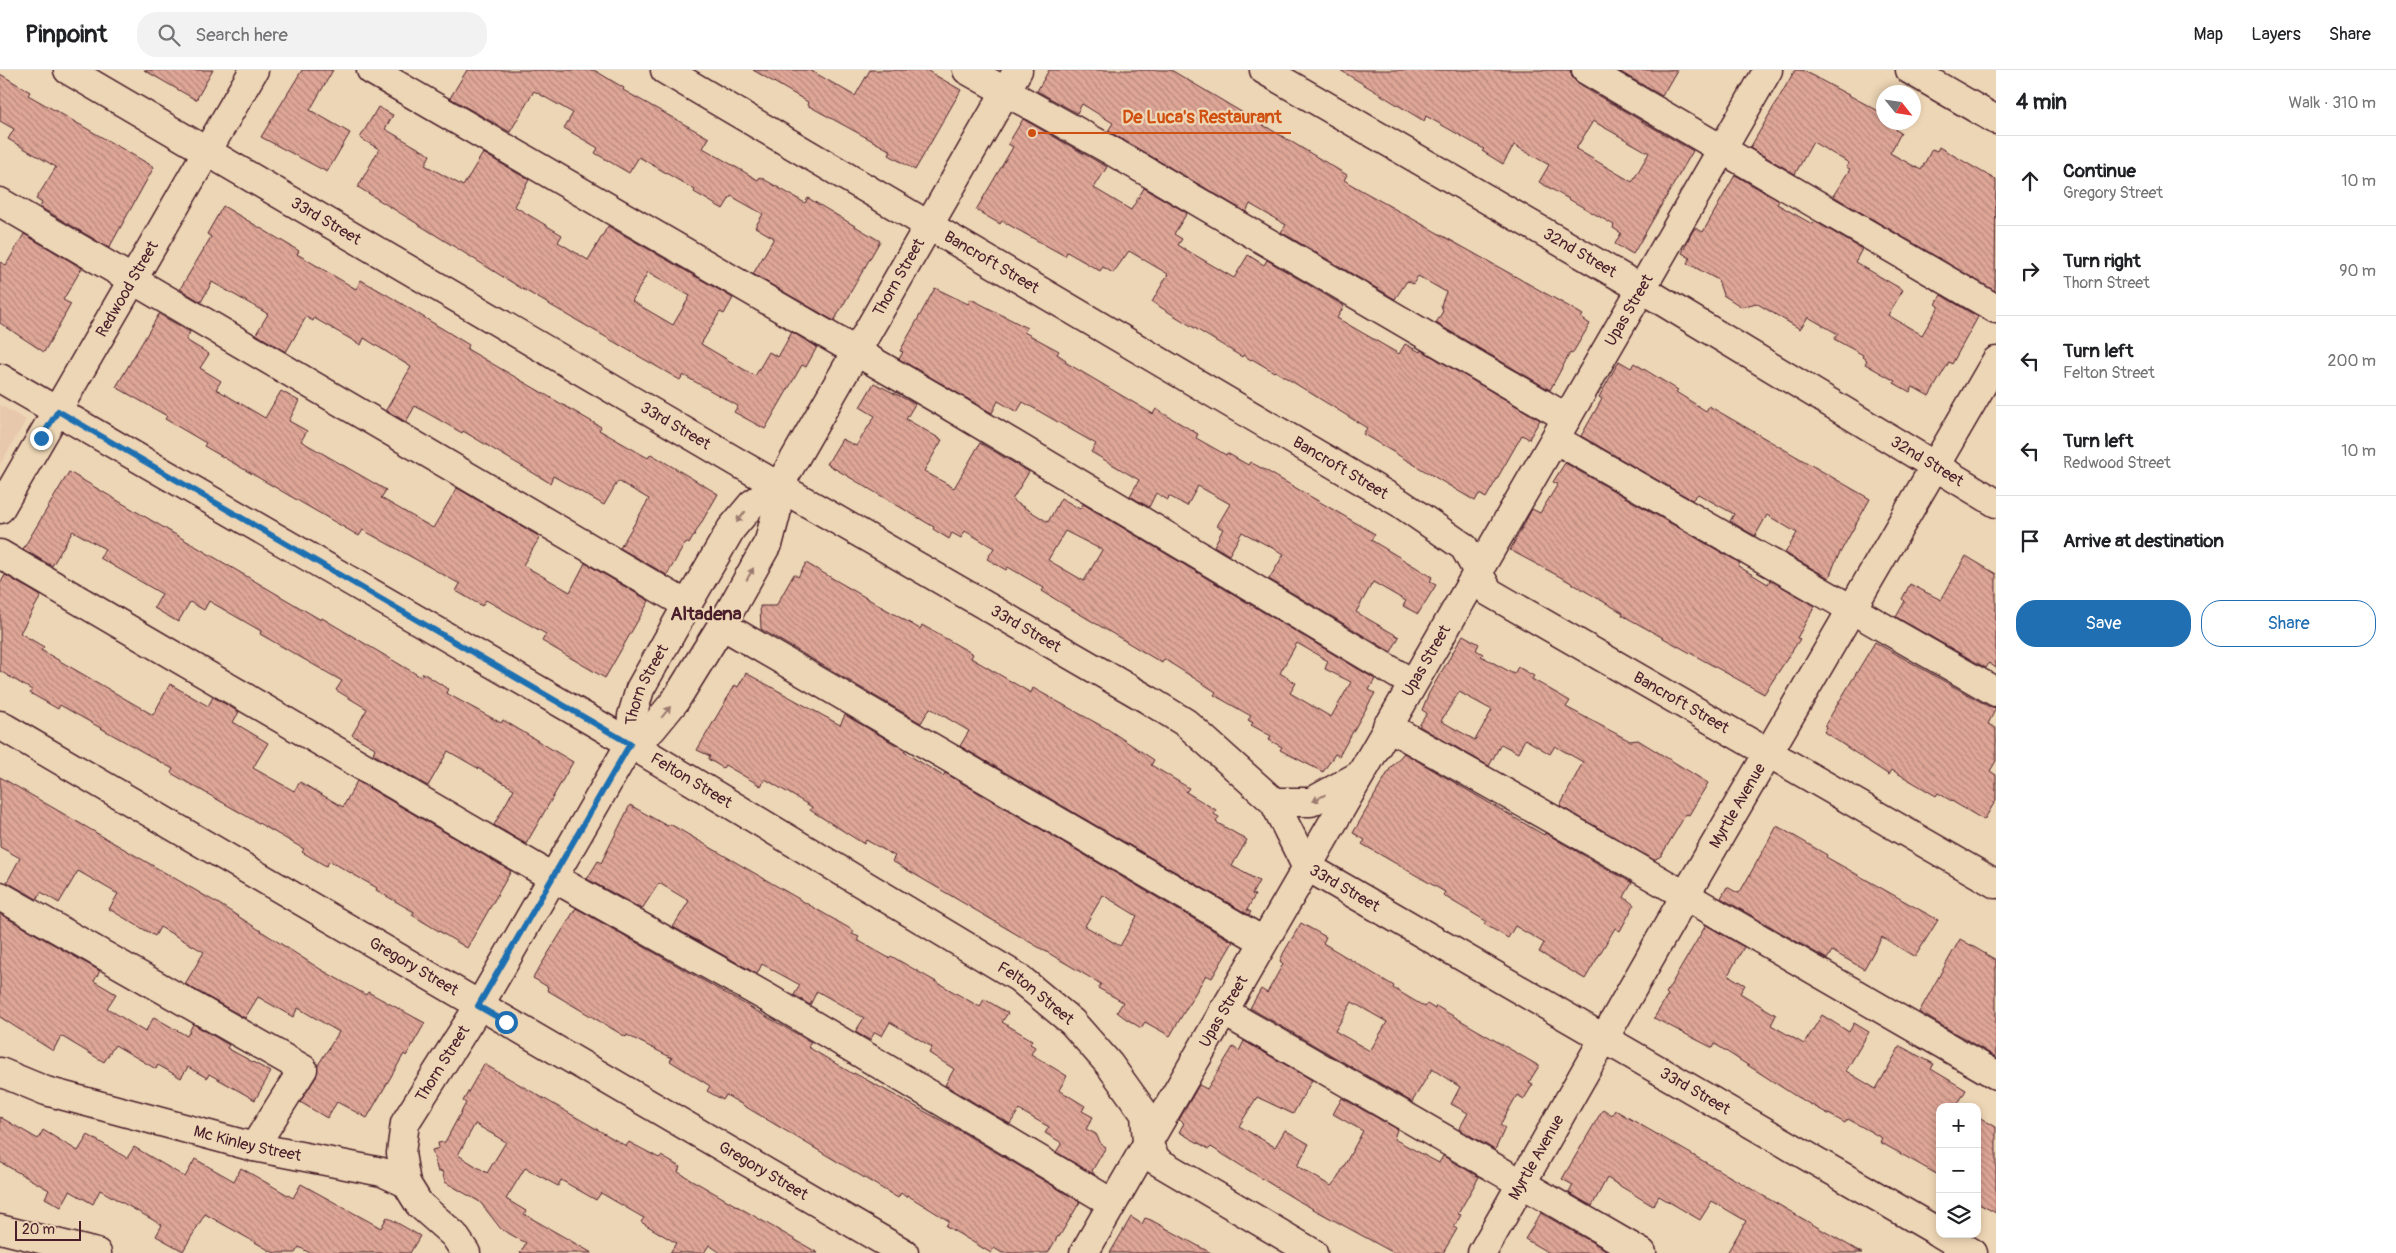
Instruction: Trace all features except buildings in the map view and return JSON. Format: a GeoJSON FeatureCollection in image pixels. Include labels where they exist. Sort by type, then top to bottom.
{"type":"FeatureCollection","features":[{"type":"Feature","properties":{"kind":"street","name":"33rd Street"},"geometry":{"type":"LineString","coordinates":[[68,70],[1186,723],[1274,802],[1306,866],[1936,1232]]}},
{"type":"Feature","properties":{"kind":"street","name":"Redwood Street"},"geometry":{"type":"LineString","coordinates":[[0,509],[254,70]]}},
{"type":"Feature","properties":{"kind":"street"},"geometry":{"type":"LineString","coordinates":[[371,70],[856,352],[1412,684]]}},
{"type":"Feature","properties":{"kind":"street","name":"Bancroft Street"},"geometry":{"type":"LineString","coordinates":[[665,70],[1400,502],[1464,547],[1489,592],[1996,884]]}},
{"type":"Feature","properties":{"kind":"street"},"geometry":{"type":"LineString","coordinates":[[967,70],[1012,81],[1118,155],[1853,608],[1996,692]]}},
{"type":"Feature","properties":{"kind":"street","name":"32nd Street"},"geometry":{"type":"LineString","coordinates":[[1264,70],[1642,289],[1935,468],[1996,502]]}},
{"type":"Feature","properties":{"kind":"street"},"geometry":{"type":"LineString","coordinates":[[1586,70],[1996,310]]}},
{"type":"Feature","properties":{"kind":"street","name":"Upas Street"},"geometry":{"type":"LineString","coordinates":[[1084,1253],[1306,866],[1768,70]]}},
{"type":"Feature","properties":{"kind":"street"},"geometry":{"type":"LineString","coordinates":[[1910,70],[1996,120]]}},
{"type":"Feature","properties":{"kind":"street","name":"Thorn Street"},"geometry":{"type":"LineString","coordinates":[[630,744],[632,716],[640,689],[687,604],[732,529],[752,504],[778,486],[1012,81]]}},
{"type":"Feature","properties":{"kind":"street"},"geometry":{"type":"LineString","coordinates":[[0,202],[687,604]]}},
{"type":"Feature","properties":{"kind":"street","name":"Myrtle Avenue"},"geometry":{"type":"LineString","coordinates":[[1482,1253],[1685,896],[1996,361]]}},
{"type":"Feature","properties":{"kind":"street","name":"Felton Street"},"geometry":{"type":"LineString","coordinates":[[0,378],[630,744],[1025,982],[1072,1022],[1109,1064],[1145,1114],[1147,1142],[1158,1161],[1313,1253]]}},
{"type":"Feature","properties":{"kind":"street","name":"Thorn Street"},"geometry":{"type":"LineString","coordinates":[[406,1183],[401,1153],[405,1123],[478,1006],[630,744],[652,729],[675,701],[722,625],[769,541],[776,514],[778,486]]}},
{"type":"Feature","properties":{"kind":"street"},"geometry":{"type":"LineString","coordinates":[[0,554],[552,877],[768,998],[1112,1203]]}},
{"type":"Feature","properties":{"kind":"street"},"geometry":{"type":"LineString","coordinates":[[722,625],[1263,941]]}},
{"type":"Feature","properties":{"kind":"street","name":"Gregory Street"},"geometry":{"type":"LineString","coordinates":[[0,725],[478,1006],[904,1253]]}},
{"type":"Feature","properties":{"kind":"street"},"geometry":{"type":"LineString","coordinates":[[1388,726],[1996,1075]]}},
{"type":"Feature","properties":{"kind":"street"},"geometry":{"type":"LineString","coordinates":[[1274,802],[1311,802],[1359,775]]}},
{"type":"Feature","properties":{"kind":"street"},"geometry":{"type":"LineString","coordinates":[[0,896],[303,1069],[254,1147]]}},
{"type":"Feature","properties":{"kind":"street"},"geometry":{"type":"LineString","coordinates":[[1223,1011],[1642,1253]]}},
{"type":"Feature","properties":{"kind":"street","name":"Mc Kinley Street"},"geometry":{"type":"LineString","coordinates":[[0,1072],[46,1091],[254,1147],[382,1172],[406,1183]]}},
{"type":"Feature","properties":{"kind":"street"},"geometry":{"type":"LineString","coordinates":[[406,1183],[419,1204],[454,1235],[466,1253]]}},
{"type":"Feature","properties":{"kind":"street"},"geometry":{"type":"LineString","coordinates":[[0,1229],[97,1253]]}},
{"type":"Feature","properties":{"kind":"street","name":"33rd Street"},"geometry":{"type":"LineString","coordinates":[[1947,1238],[1974,1253]]}},
{"type":"Feature","properties":{"kind":"shaded area"},"geometry":{"type":"Polygon","coordinates":[[[0,405],[26,420],[0,465],[0,405]]]}},
{"type":"Feature","properties":{"kind":"place","name":"De Luca's Restaurant"},"geometry":{"type":"Point","coordinates":[1032,133]}},
{"type":"Feature","properties":{"kind":"district","name":"Altadena"},"geometry":{"type":"Point","coordinates":[706,614]}},
{"type":"Feature","properties":{"kind":"route"},"geometry":{"type":"LineString","coordinates":[[41,438],[58,411],[630,744],[478,1006],[506,1022]]}}]}
